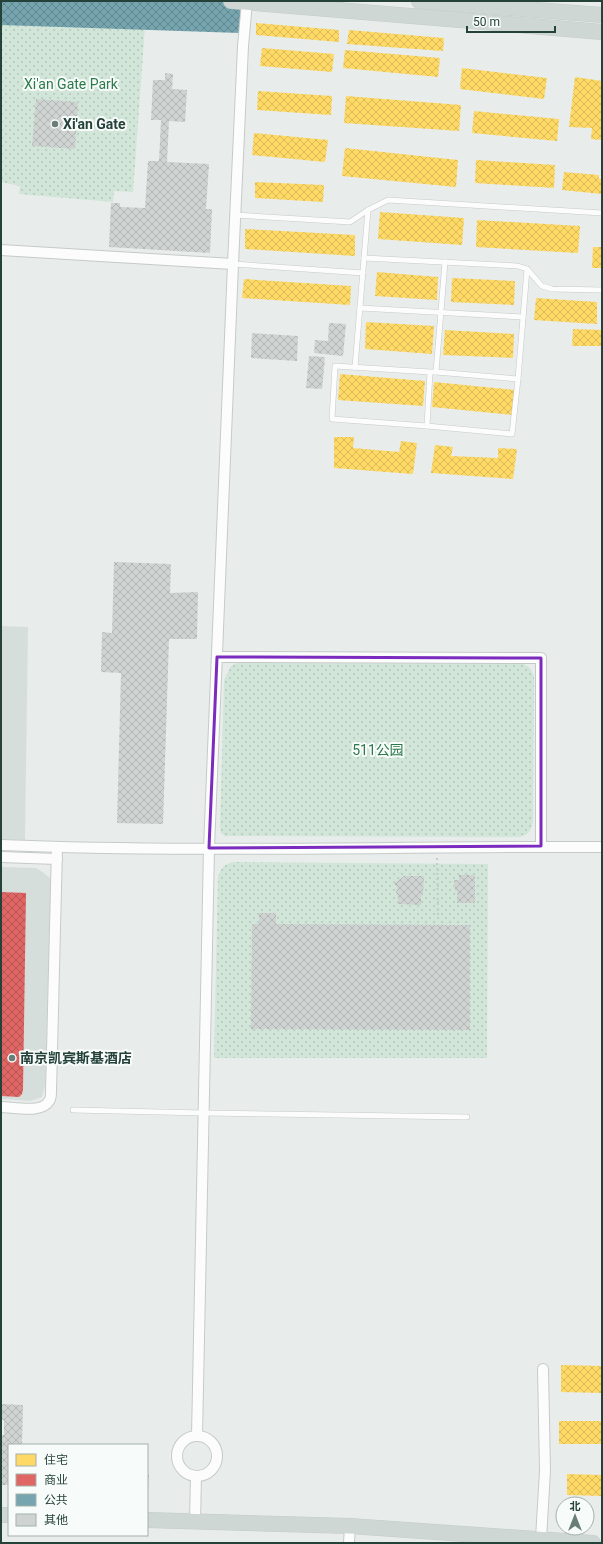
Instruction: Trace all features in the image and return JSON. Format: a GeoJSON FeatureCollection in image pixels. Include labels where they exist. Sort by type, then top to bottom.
{"type":"FeatureCollection","features":[{"type":"Feature","properties":{"kind":"main road"},"geometry":{"type":"LineString","coordinates":[[231,1],[602,32]]}},
{"type":"Feature","properties":{"kind":"main road"},"geometry":{"type":"LineString","coordinates":[[419,1],[602,15]]}},
{"type":"Feature","properties":{"kind":"main road"},"geometry":{"type":"LineString","coordinates":[[148,1520],[350,1526],[593,1543]]}},
{"type":"Feature","properties":{"kind":"street"},"geometry":{"type":"LineString","coordinates":[[197,1436],[209,848],[235,215],[243,46],[247,2]]}},
{"type":"Feature","properties":{"kind":"street"},"geometry":{"type":"LineString","coordinates":[[1,250],[233,264]]}},
{"type":"Feature","properties":{"kind":"street"},"geometry":{"type":"LineString","coordinates":[[217,657],[540,658],[541,846]]}},
{"type":"Feature","properties":{"kind":"street"},"geometry":{"type":"LineString","coordinates":[[1,845],[209,848],[437,846],[602,847]]}},
{"type":"Feature","properties":{"kind":"street"},"geometry":{"type":"LineString","coordinates":[[1,1107],[36,1109],[44,1106],[50,1101],[57,847]]}},
{"type":"Feature","properties":{"kind":"street"},"geometry":{"type":"LineString","coordinates":[[1,857],[56,859]]}},
{"type":"Feature","properties":{"kind":"street"},"geometry":{"type":"LineString","coordinates":[[540,1539],[545,1471],[543,1369]]}},
{"type":"Feature","properties":{"kind":"street"},"geometry":{"type":"LineString","coordinates":[[197,1436],[209,1440],[214,1444],[217,1457],[213,1468],[208,1473],[196,1476],[189,1475],[179,1466],[177,1452],[184,1440],[197,1436]]}},
{"type":"Feature","properties":{"kind":"street"},"geometry":{"type":"LineString","coordinates":[[195,1521],[196,1476]]}},
{"type":"Feature","properties":{"kind":"street"},"geometry":{"type":"LineString","coordinates":[[349,1543],[350,1526]]}},
{"type":"Feature","properties":{"kind":"lane"},"geometry":{"type":"LineString","coordinates":[[235,215],[350,222],[368,210],[388,200],[602,212]]}},
{"type":"Feature","properties":{"kind":"lane"},"geometry":{"type":"LineString","coordinates":[[355,367],[368,210]]}},
{"type":"Feature","properties":{"kind":"lane"},"geometry":{"type":"LineString","coordinates":[[364,258],[518,266],[527,269],[542,286],[552,289],[602,290]]}},
{"type":"Feature","properties":{"kind":"lane"},"geometry":{"type":"LineString","coordinates":[[436,372],[445,262]]}},
{"type":"Feature","properties":{"kind":"lane"},"geometry":{"type":"LineString","coordinates":[[233,264],[363,273]]}},
{"type":"Feature","properties":{"kind":"lane"},"geometry":{"type":"LineString","coordinates":[[518,379],[335,366],[332,419],[512,434],[518,379],[527,269]]}},
{"type":"Feature","properties":{"kind":"lane"},"geometry":{"type":"LineString","coordinates":[[360,308],[523,317]]}},
{"type":"Feature","properties":{"kind":"lane"},"geometry":{"type":"LineString","coordinates":[[426,426],[430,372]]}},
{"type":"Feature","properties":{"kind":"lane"},"geometry":{"type":"LineString","coordinates":[[73,1110],[467,1117]]}},
{"type":"Feature","properties":{"kind":"path"},"geometry":{"type":"LineString","coordinates":[[437,846],[438,918]]}},
{"type":"Feature","properties":{"kind":"highlighted area"},"geometry":{"type":"Polygon","coordinates":[[[217,657],[541,658],[541,846],[209,848],[217,657]]]}},
{"type":"Feature","properties":{"kind":"shaded area"},"geometry":{"type":"Polygon","coordinates":[[[1,626],[28,627],[25,840],[1,839],[1,626]]]}},
{"type":"Feature","properties":{"kind":"shaded area"},"geometry":{"type":"Polygon","coordinates":[[[1,867],[36,868],[51,879],[45,1086],[42,1097],[30,1101],[1,1099],[1,867]]]}},
{"type":"Feature","properties":{"kind":"green space","name":"Xi'an Gate Park"},"geometry":{"type":"Polygon","coordinates":[[[1,8],[146,13],[133,192],[114,191],[113,202],[19,194],[20,186],[1,182],[1,8]]]}},
{"type":"Feature","properties":{"kind":"green space","name":"511公园"},"geometry":{"type":"Polygon","coordinates":[[[237,663],[524,664],[530,668],[534,676],[533,821],[530,831],[520,837],[225,836],[221,833],[220,828],[224,680],[231,666],[237,663]]]}},
{"type":"Feature","properties":{"kind":"green space"},"geometry":{"type":"Polygon","coordinates":[[[234,862],[488,864],[487,1058],[214,1058],[218,876],[224,866],[234,862]]]}},
{"type":"Feature","properties":{"kind":"building: 住宅"},"geometry":{"type":"Polygon","coordinates":[[[256,23],[339,30],[339,42],[256,35],[256,23]]]}},
{"type":"Feature","properties":{"kind":"building: 住宅"},"geometry":{"type":"Polygon","coordinates":[[[349,30],[444,38],[443,51],[347,44],[349,30]]]}},
{"type":"Feature","properties":{"kind":"building: 住宅"},"geometry":{"type":"Polygon","coordinates":[[[262,48],[334,54],[332,72],[260,66],[262,48]]]}},
{"type":"Feature","properties":{"kind":"building: 住宅"},"geometry":{"type":"Polygon","coordinates":[[[345,50],[440,58],[438,77],[343,68],[345,50]]]}},
{"type":"Feature","properties":{"kind":"building: 住宅"},"geometry":{"type":"Polygon","coordinates":[[[462,68],[547,78],[544,99],[460,89],[462,68]]]}},
{"type":"Feature","properties":{"kind":"building: 住宅"},"geometry":{"type":"Polygon","coordinates":[[[575,77],[602,81],[602,140],[591,139],[592,128],[569,127],[575,77]]]}},
{"type":"Feature","properties":{"kind":"building: 住宅"},"geometry":{"type":"Polygon","coordinates":[[[258,91],[332,96],[331,115],[257,110],[258,91]]]}},
{"type":"Feature","properties":{"kind":"building: 住宅"},"geometry":{"type":"Polygon","coordinates":[[[346,96],[461,105],[459,131],[344,123],[346,96]]]}},
{"type":"Feature","properties":{"kind":"building: 住宅"},"geometry":{"type":"Polygon","coordinates":[[[474,111],[559,119],[557,141],[472,133],[474,111]]]}},
{"type":"Feature","properties":{"kind":"building: 住宅"},"geometry":{"type":"Polygon","coordinates":[[[254,133],[328,140],[325,162],[252,155],[254,133]]]}},
{"type":"Feature","properties":{"kind":"building: 住宅"},"geometry":{"type":"Polygon","coordinates":[[[345,148],[458,160],[456,187],[342,176],[345,148]]]}},
{"type":"Feature","properties":{"kind":"building: 住宅"},"geometry":{"type":"Polygon","coordinates":[[[476,160],[555,165],[554,188],[475,183],[476,160]]]}},
{"type":"Feature","properties":{"kind":"building: 住宅"},"geometry":{"type":"Polygon","coordinates":[[[564,172],[599,175],[599,179],[602,179],[602,194],[562,190],[564,172]]]}},
{"type":"Feature","properties":{"kind":"building: 住宅"},"geometry":{"type":"Polygon","coordinates":[[[255,182],[324,185],[323,202],[255,198],[255,182]]]}},
{"type":"Feature","properties":{"kind":"building: 住宅"},"geometry":{"type":"Polygon","coordinates":[[[380,212],[464,218],[462,245],[378,239],[380,212]]]}},
{"type":"Feature","properties":{"kind":"building: 住宅"},"geometry":{"type":"Polygon","coordinates":[[[477,220],[580,226],[578,253],[476,247],[477,220]]]}},
{"type":"Feature","properties":{"kind":"building: 住宅"},"geometry":{"type":"Polygon","coordinates":[[[245,229],[355,235],[355,256],[245,249],[245,229]]]}},
{"type":"Feature","properties":{"kind":"building: 住宅"},"geometry":{"type":"Polygon","coordinates":[[[593,247],[602,247],[602,268],[592,268],[593,247]]]}},
{"type":"Feature","properties":{"kind":"building: 住宅"},"geometry":{"type":"Polygon","coordinates":[[[377,272],[438,277],[437,300],[375,296],[377,272]]]}},
{"type":"Feature","properties":{"kind":"building: 住宅"},"geometry":{"type":"Polygon","coordinates":[[[452,278],[515,281],[514,305],[451,302],[452,278]]]}},
{"type":"Feature","properties":{"kind":"building: 住宅"},"geometry":{"type":"Polygon","coordinates":[[[244,279],[351,286],[350,305],[242,298],[244,279]]]}},
{"type":"Feature","properties":{"kind":"building: 住宅"},"geometry":{"type":"Polygon","coordinates":[[[536,298],[597,302],[597,324],[534,320],[536,298]]]}},
{"type":"Feature","properties":{"kind":"building: 住宅"},"geometry":{"type":"Polygon","coordinates":[[[366,322],[434,326],[432,354],[365,349],[366,322]]]}},
{"type":"Feature","properties":{"kind":"building: 住宅"},"geometry":{"type":"Polygon","coordinates":[[[573,329],[602,330],[602,346],[572,346],[573,329]]]}},
{"type":"Feature","properties":{"kind":"building: 住宅"},"geometry":{"type":"Polygon","coordinates":[[[445,330],[514,334],[513,358],[443,355],[445,330]]]}},
{"type":"Feature","properties":{"kind":"building: 住宅"},"geometry":{"type":"Polygon","coordinates":[[[340,374],[425,381],[423,406],[338,400],[340,374]]]}},
{"type":"Feature","properties":{"kind":"building: 住宅"},"geometry":{"type":"Polygon","coordinates":[[[434,382],[515,390],[512,415],[432,407],[434,382]]]}},
{"type":"Feature","properties":{"kind":"building: 住宅"},"geometry":{"type":"Polygon","coordinates":[[[334,437],[354,437],[353,448],[399,452],[401,441],[417,443],[413,474],[334,468],[334,437]]]}},
{"type":"Feature","properties":{"kind":"building: 住宅"},"geometry":{"type":"Polygon","coordinates":[[[435,445],[453,447],[451,456],[498,458],[498,448],[517,449],[513,479],[431,473],[435,445]]]}},
{"type":"Feature","properties":{"kind":"building: 住宅"},"geometry":{"type":"Polygon","coordinates":[[[561,1365],[602,1366],[602,1393],[561,1392],[561,1365]]]}},
{"type":"Feature","properties":{"kind":"building: 住宅"},"geometry":{"type":"Polygon","coordinates":[[[559,1421],[602,1421],[602,1444],[559,1444],[559,1421]]]}},
{"type":"Feature","properties":{"kind":"building: 住宅"},"geometry":{"type":"Polygon","coordinates":[[[567,1474],[602,1475],[602,1496],[567,1495],[567,1474]]]}},
{"type":"Feature","properties":{"kind":"building: 商业"},"geometry":{"type":"Polygon","coordinates":[[[1,892],[26,893],[23,1090],[19,1097],[1,1096],[1,892]]]}},
{"type":"Feature","properties":{"kind":"building: 公共"},"geometry":{"type":"Polygon","coordinates":[[[1,1],[241,1],[240,33],[1,25],[1,1]]]}},
{"type":"Feature","properties":{"kind":"building: 其他"},"geometry":{"type":"Polygon","coordinates":[[[165,73],[173,74],[172,89],[187,90],[185,122],[169,121],[167,162],[209,164],[206,209],[212,209],[210,253],[109,247],[111,203],[120,203],[120,207],[145,208],[148,161],[159,161],[161,120],[151,120],[153,80],[165,80],[165,73]]]}},
{"type":"Feature","properties":{"kind":"building: 其他","name":"Xi'an Gate"},"geometry":{"type":"Polygon","coordinates":[[[36,99],[78,102],[75,149],[32,146],[36,99]]]}},
{"type":"Feature","properties":{"kind":"building: 其他"},"geometry":{"type":"Polygon","coordinates":[[[329,323],[346,324],[343,356],[314,353],[315,340],[328,341],[329,323]]]}},
{"type":"Feature","properties":{"kind":"building: 其他"},"geometry":{"type":"Polygon","coordinates":[[[252,333],[298,336],[297,361],[251,358],[252,333]]]}},
{"type":"Feature","properties":{"kind":"building: 其他"},"geometry":{"type":"Polygon","coordinates":[[[309,356],[325,357],[322,389],[306,388],[309,356]]]}},
{"type":"Feature","properties":{"kind":"building: 其他"},"geometry":{"type":"Polygon","coordinates":[[[114,562],[171,564],[170,593],[198,592],[197,639],[169,639],[163,824],[117,823],[121,673],[101,672],[102,632],[112,633],[114,562]]]}},
{"type":"Feature","properties":{"kind":"building: 其他"},"geometry":{"type":"Polygon","coordinates":[[[459,875],[475,875],[475,903],[457,903],[457,891],[455,891],[454,880],[459,880],[459,875]]]}},
{"type":"Feature","properties":{"kind":"building: 其他"},"geometry":{"type":"Polygon","coordinates":[[[404,876],[424,876],[421,905],[398,904],[398,894],[396,894],[397,887],[394,884],[404,876]]]}},
{"type":"Feature","properties":{"kind":"building: 其他"},"geometry":{"type":"Polygon","coordinates":[[[259,913],[276,913],[276,924],[470,925],[470,1030],[251,1029],[252,924],[259,924],[259,913]]]}},
{"type":"Feature","properties":{"kind":"building: 其他"},"geometry":{"type":"Polygon","coordinates":[[[1,1404],[23,1405],[22,1444],[8,1444],[8,1485],[1,1485],[1,1435],[4,1435],[4,1420],[1,1420],[1,1404]]]}},
{"type":"Feature","properties":{"kind":"place","name":"Xi'an Gate"},"geometry":{"type":"Point","coordinates":[55,124]}},
{"type":"Feature","properties":{"kind":"place","name":"南京凯宾斯基酒店"},"geometry":{"type":"Point","coordinates":[12,1058]}}]}
